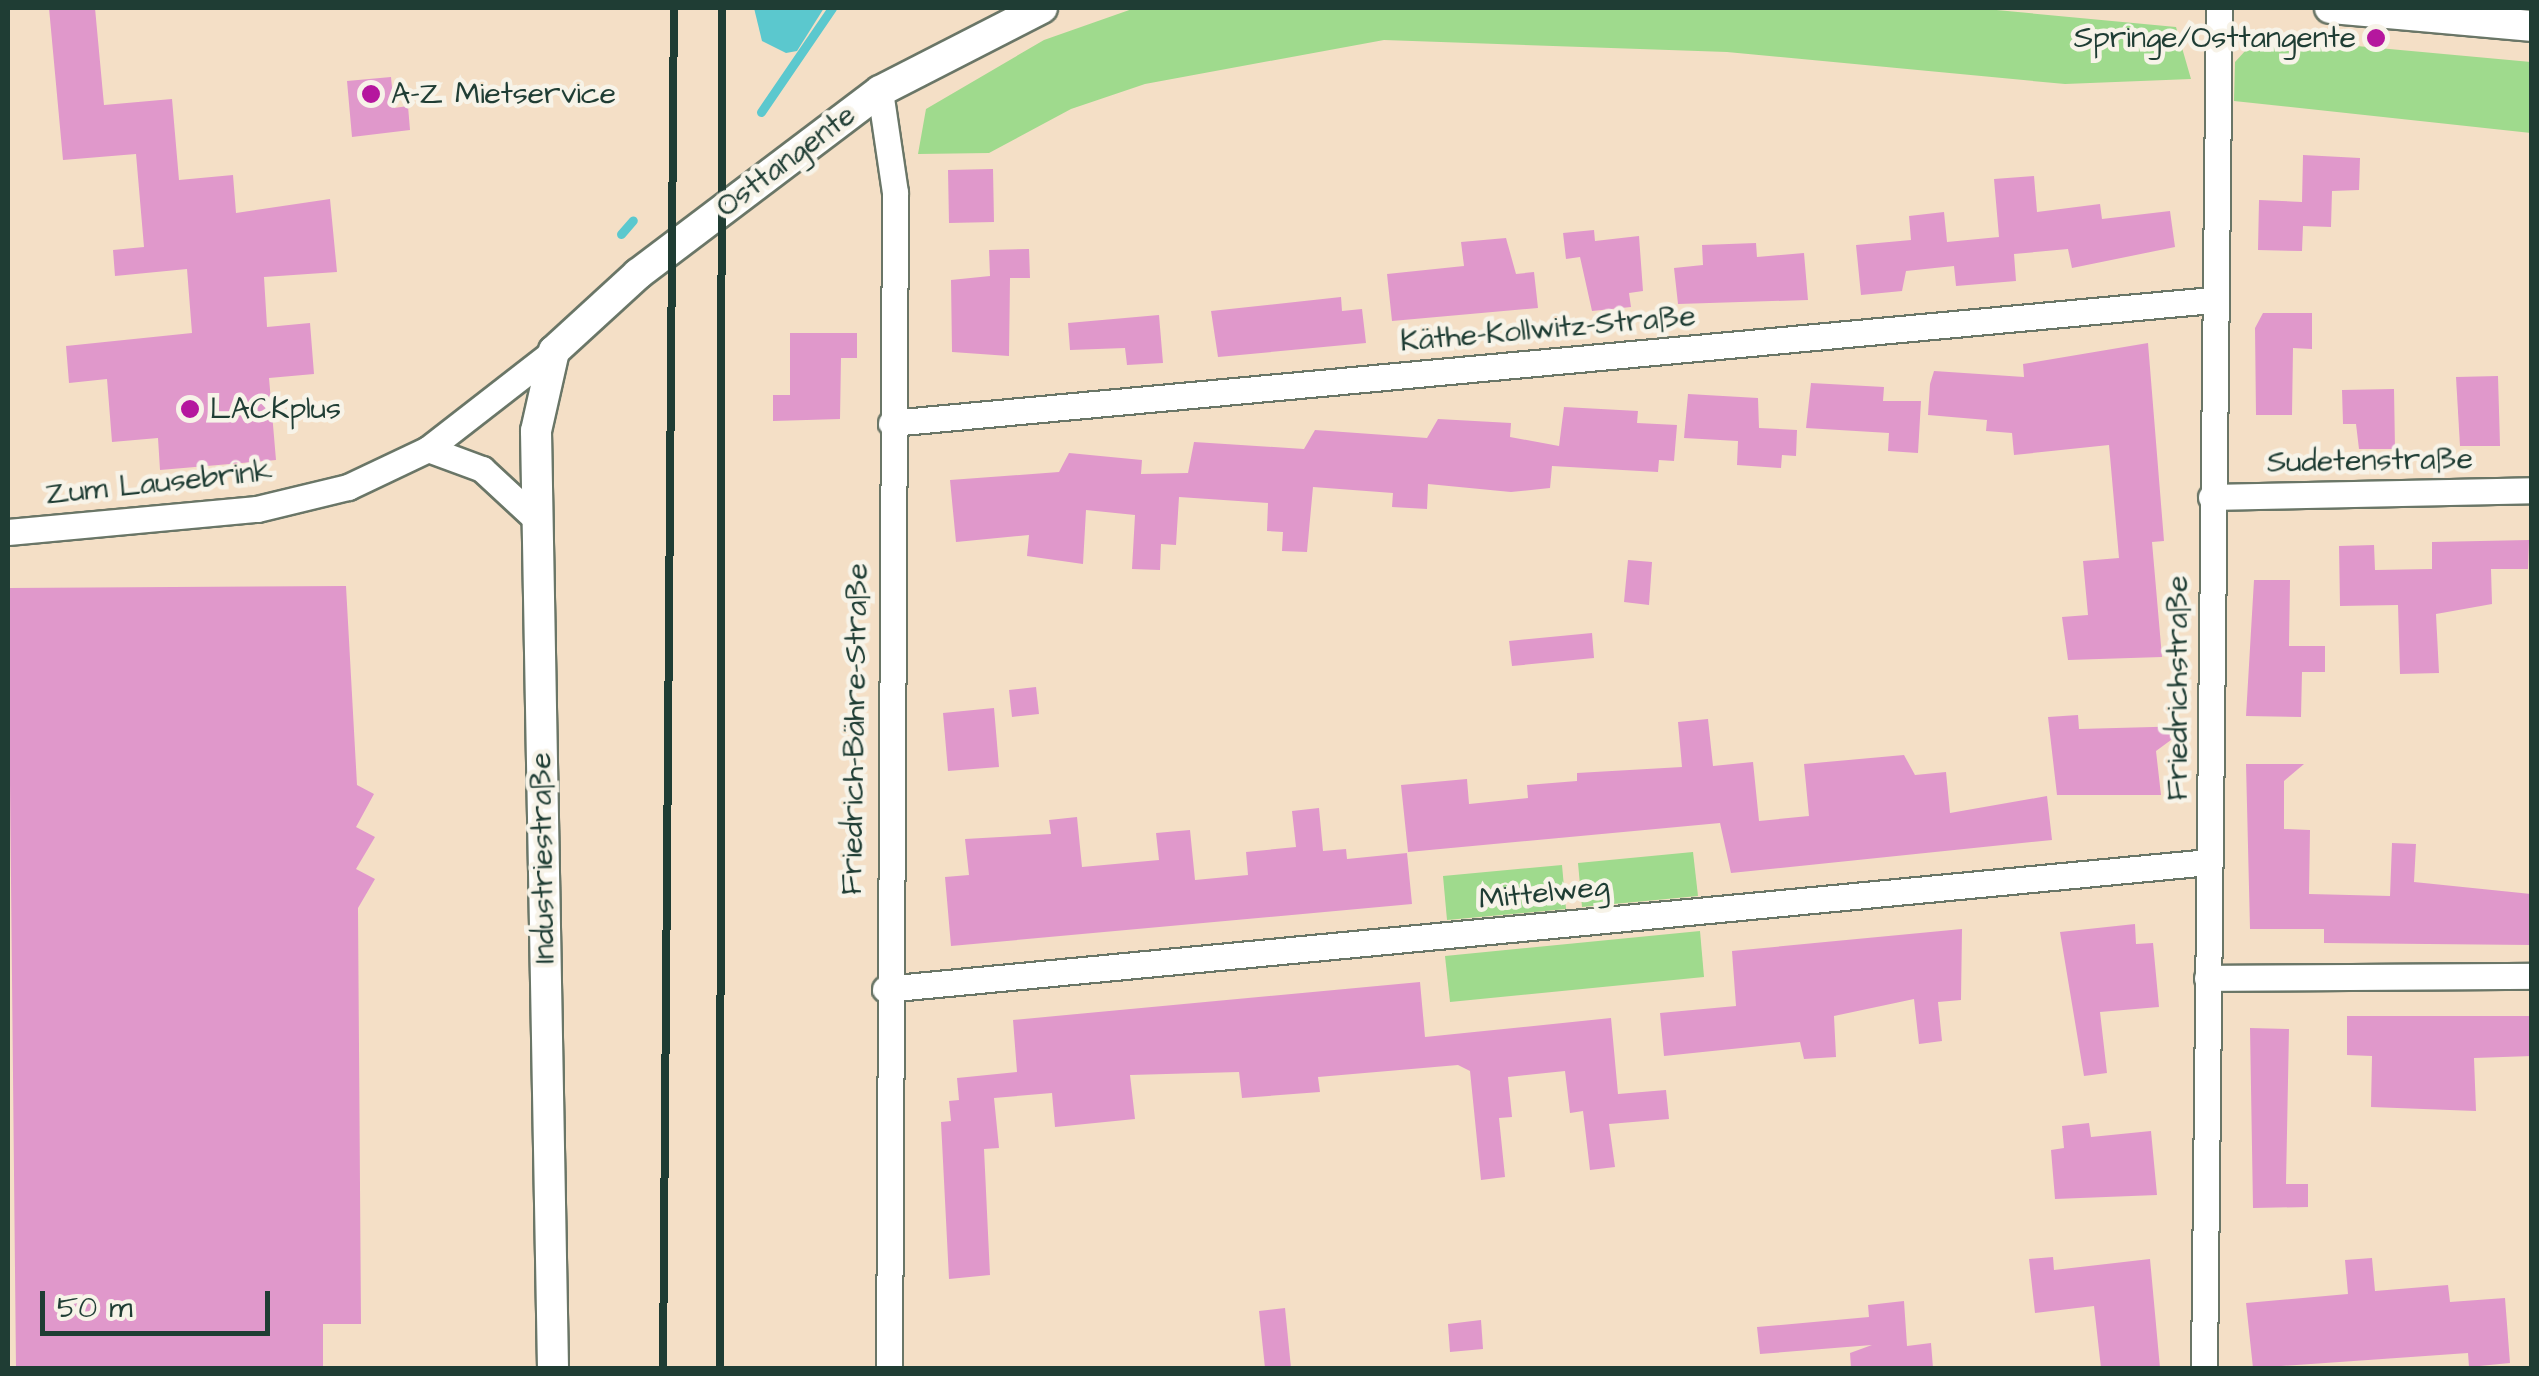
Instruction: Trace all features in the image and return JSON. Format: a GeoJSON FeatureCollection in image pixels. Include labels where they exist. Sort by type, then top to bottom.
{"type":"FeatureCollection","features":[{"type":"Feature","properties":{"kind":"street","name":"Osttangente"},"geometry":{"type":"LineString","coordinates":[[554,350],[638,274],[880,91],[1042,8]]}},
{"type":"Feature","properties":{"kind":"street","name":"Friedrichstraße"},"geometry":{"type":"LineString","coordinates":[[2204,1368],[2210,300],[2218,8]]}},
{"type":"Feature","properties":{"kind":"street"},"geometry":{"type":"LineString","coordinates":[[2330,8],[2532,26]]}},
{"type":"Feature","properties":{"kind":"street","name":"Friedrich-Bähre-Straße"},"geometry":{"type":"LineString","coordinates":[[880,91],[895,192],[885,988],[889,1368]]}},
{"type":"Feature","properties":{"kind":"street","name":"Käthe-Kollwitz-Straße"},"geometry":{"type":"LineString","coordinates":[[891,423],[2210,300]]}},
{"type":"Feature","properties":{"kind":"street","name":"Zum Lausebrink"},"geometry":{"type":"LineString","coordinates":[[8,532],[257,509],[348,488],[428,449],[554,350]]}},
{"type":"Feature","properties":{"kind":"street","name":"Industriestraße"},"geometry":{"type":"LineString","coordinates":[[553,1368],[536,432],[554,350]]}},
{"type":"Feature","properties":{"kind":"street"},"geometry":{"type":"LineString","coordinates":[[428,449],[482,470],[537,520]]}},
{"type":"Feature","properties":{"kind":"street","name":"Sudetenstraße"},"geometry":{"type":"LineString","coordinates":[[2211,497],[2532,490]]}},
{"type":"Feature","properties":{"kind":"street","name":"Mittelweg"},"geometry":{"type":"LineString","coordinates":[[885,988],[2209,862]]}},
{"type":"Feature","properties":{"kind":"street"},"geometry":{"type":"LineString","coordinates":[[2207,978],[2532,976]]}},
{"type":"Feature","properties":{"kind":"green space"},"geometry":{"type":"Polygon","coordinates":[[[1135,8],[1975,8],[2176,27],[2191,79],[2065,84],[1727,52],[1384,40],[1145,84],[1071,109],[989,153],[918,154],[926,109],[1044,40],[1135,8]]]}},
{"type":"Feature","properties":{"kind":"green space"},"geometry":{"type":"Polygon","coordinates":[[[2258,37],[2531,62],[2531,133],[2234,101],[2235,62],[2258,37]]]}},
{"type":"Feature","properties":{"kind":"green space"},"geometry":{"type":"Polygon","coordinates":[[[1693,852],[1698,896],[1582,907],[1578,863],[1693,852]]]}},
{"type":"Feature","properties":{"kind":"green space"},"geometry":{"type":"Polygon","coordinates":[[[1562,865],[1566,909],[1447,920],[1443,876],[1562,865]]]}},
{"type":"Feature","properties":{"kind":"green space"},"geometry":{"type":"Polygon","coordinates":[[[1700,931],[1704,977],[1450,1002],[1445,956],[1700,931]]]}},
{"type":"Feature","properties":{"kind":"water"},"geometry":{"type":"Polygon","coordinates":[[[754,8],[824,8],[797,51],[786,53],[762,41],[754,8]]]}},
{"type":"Feature","properties":{"kind":"building"},"geometry":{"type":"Polygon","coordinates":[[[49,8],[95,8],[104,105],[172,99],[179,180],[233,175],[236,213],[330,199],[337,272],[264,277],[267,327],[310,323],[314,374],[269,378],[276,460],[160,470],[158,438],[112,442],[107,379],[69,383],[66,346],[192,333],[187,269],[115,276],[113,250],[144,247],[136,154],[63,160],[49,8]]]}},
{"type":"Feature","properties":{"kind":"building","name":"A-Z Mietservice"},"geometry":{"type":"Polygon","coordinates":[[[391,77],[394,108],[408,106],[410,130],[352,137],[347,81],[391,77]]]}},
{"type":"Feature","properties":{"kind":"building"},"geometry":{"type":"Polygon","coordinates":[[[2303,155],[2360,158],[2359,190],[2332,191],[2331,227],[2303,226],[2302,251],[2258,250],[2259,200],[2302,202],[2303,155]]]}},
{"type":"Feature","properties":{"kind":"building"},"geometry":{"type":"Polygon","coordinates":[[[993,169],[994,222],[949,223],[948,170],[993,169]]]}},
{"type":"Feature","properties":{"kind":"building"},"geometry":{"type":"Polygon","coordinates":[[[2034,176],[2037,212],[2100,204],[2102,219],[2170,211],[2175,247],[2072,268],[2068,249],[2014,254],[2016,281],[1956,286],[1954,266],[1906,271],[1902,291],[1861,295],[1856,245],[1911,240],[1909,216],[1944,212],[1947,242],[1999,237],[1994,179],[2034,176]]]}},
{"type":"Feature","properties":{"kind":"building"},"geometry":{"type":"Polygon","coordinates":[[[1594,230],[1595,241],[1639,236],[1643,291],[1629,293],[1631,307],[1592,311],[1580,257],[1566,259],[1563,233],[1594,230]]]}},
{"type":"Feature","properties":{"kind":"building"},"geometry":{"type":"Polygon","coordinates":[[[1506,238],[1516,274],[1534,272],[1538,308],[1392,321],[1387,274],[1464,266],[1461,242],[1506,238]]]}},
{"type":"Feature","properties":{"kind":"building"},"geometry":{"type":"Polygon","coordinates":[[[1756,243],[1757,257],[1804,253],[1808,300],[1678,304],[1674,268],[1703,265],[1702,245],[1756,243]]]}},
{"type":"Feature","properties":{"kind":"building"},"geometry":{"type":"Polygon","coordinates":[[[1029,249],[1030,278],[1010,278],[1009,356],[952,352],[951,280],[990,276],[989,250],[1029,249]]]}},
{"type":"Feature","properties":{"kind":"building"},"geometry":{"type":"Polygon","coordinates":[[[1341,297],[1342,311],[1362,309],[1366,343],[1218,357],[1211,311],[1341,297]]]}},
{"type":"Feature","properties":{"kind":"building"},"geometry":{"type":"Polygon","coordinates":[[[2263,313],[2312,313],[2312,349],[2293,348],[2292,415],[2256,415],[2255,328],[2263,313]]]}},
{"type":"Feature","properties":{"kind":"building"},"geometry":{"type":"Polygon","coordinates":[[[1159,315],[1163,363],[1127,365],[1125,348],[1070,350],[1068,323],[1159,315]]]}},
{"type":"Feature","properties":{"kind":"building"},"geometry":{"type":"Polygon","coordinates":[[[790,333],[857,333],[857,358],[841,358],[840,419],[773,421],[773,395],[790,395],[790,333]]]}},
{"type":"Feature","properties":{"kind":"building"},"geometry":{"type":"Polygon","coordinates":[[[2148,343],[2164,541],[2152,542],[2162,657],[2068,660],[2062,617],[2088,615],[2083,561],[2119,558],[2109,445],[2014,455],[2012,433],[1986,431],[1987,420],[1928,415],[1930,384],[1934,371],[2024,377],[2023,364],[2148,343]]]}},
{"type":"Feature","properties":{"kind":"building"},"geometry":{"type":"Polygon","coordinates":[[[2498,376],[2500,446],[2460,446],[2456,377],[2498,376]]]}},
{"type":"Feature","properties":{"kind":"building"},"geometry":{"type":"Polygon","coordinates":[[[1811,383],[1884,387],[1883,401],[1921,401],[1918,453],[1888,451],[1889,433],[1806,428],[1811,383]]]}},
{"type":"Feature","properties":{"kind":"building"},"geometry":{"type":"Polygon","coordinates":[[[2394,389],[2395,449],[2359,449],[2356,424],[2343,424],[2342,390],[2394,389]]]}},
{"type":"Feature","properties":{"kind":"building"},"geometry":{"type":"Polygon","coordinates":[[[1688,394],[1758,398],[1759,428],[1797,430],[1796,456],[1782,455],[1781,468],[1737,465],[1738,441],[1684,438],[1688,394]]]}},
{"type":"Feature","properties":{"kind":"building"},"geometry":{"type":"Polygon","coordinates":[[[1564,407],[1638,411],[1637,423],[1677,425],[1674,461],[1659,460],[1658,472],[1552,466],[1550,488],[1511,492],[1428,484],[1427,509],[1392,507],[1393,493],[1313,487],[1307,552],[1282,551],[1283,532],[1267,531],[1268,503],[1179,497],[1176,545],[1161,544],[1160,570],[1132,569],[1135,515],[1086,510],[1083,564],[1027,556],[1029,535],[956,542],[950,480],[1059,472],[1069,453],[1142,460],[1141,474],[1188,473],[1194,442],[1304,449],[1315,430],[1427,438],[1438,419],[1511,423],[1510,437],[1559,446],[1564,407]]]}},
{"type":"Feature","properties":{"kind":"building"},"geometry":{"type":"Polygon","coordinates":[[[2529,540],[2528,569],[2491,569],[2492,604],[2436,614],[2439,673],[2400,674],[2398,605],[2340,606],[2339,546],[2374,545],[2375,570],[2432,569],[2432,542],[2529,540]]]}},
{"type":"Feature","properties":{"kind":"building"},"geometry":{"type":"Polygon","coordinates":[[[1628,560],[1652,562],[1649,605],[1624,602],[1628,560]]]}},
{"type":"Feature","properties":{"kind":"building"},"geometry":{"type":"Polygon","coordinates":[[[2254,580],[2290,580],[2289,646],[2325,646],[2325,672],[2302,672],[2301,717],[2246,716],[2254,580]]]}},
{"type":"Feature","properties":{"kind":"building"},"geometry":{"type":"Polygon","coordinates":[[[346,586],[357,785],[374,794],[356,827],[375,837],[356,869],[375,879],[358,908],[361,1324],[323,1324],[323,1368],[16,1368],[8,588],[346,586]]]}},
{"type":"Feature","properties":{"kind":"building"},"geometry":{"type":"Polygon","coordinates":[[[1592,633],[1594,658],[1512,666],[1509,641],[1592,633]]]}},
{"type":"Feature","properties":{"kind":"building"},"geometry":{"type":"Polygon","coordinates":[[[1036,687],[1039,714],[1012,717],[1009,690],[1036,687]]]}},
{"type":"Feature","properties":{"kind":"building"},"geometry":{"type":"Polygon","coordinates":[[[994,708],[999,767],[948,771],[943,713],[994,708]]]}},
{"type":"Feature","properties":{"kind":"building"},"geometry":{"type":"Polygon","coordinates":[[[2078,715],[2079,729],[2190,726],[2156,751],[2161,795],[2057,795],[2048,717],[2078,715]]]}},
{"type":"Feature","properties":{"kind":"building"},"geometry":{"type":"Polygon","coordinates":[[[1708,719],[1713,766],[1753,762],[1759,821],[1809,816],[1804,764],[1904,755],[1915,775],[1946,772],[1950,813],[2047,796],[2052,840],[1731,873],[1720,823],[1408,852],[1401,785],[1467,779],[1469,804],[1528,798],[1527,785],[1577,781],[1577,773],[1682,767],[1678,722],[1708,719]]]}},
{"type":"Feature","properties":{"kind":"building"},"geometry":{"type":"Polygon","coordinates":[[[2246,764],[2304,764],[2284,781],[2284,829],[2310,830],[2309,894],[2390,896],[2392,843],[2416,844],[2414,882],[2531,894],[2531,945],[2324,943],[2324,929],[2250,929],[2246,764]]]}},
{"type":"Feature","properties":{"kind":"building"},"geometry":{"type":"Polygon","coordinates":[[[1319,808],[1323,851],[1346,849],[1347,859],[1407,853],[1412,904],[951,946],[945,877],[969,875],[965,839],[1051,834],[1049,820],[1077,817],[1082,867],[1159,860],[1156,833],[1190,830],[1195,880],[1248,875],[1246,852],[1296,847],[1292,811],[1319,808]]]}},
{"type":"Feature","properties":{"kind":"building"},"geometry":{"type":"Polygon","coordinates":[[[2135,924],[2136,944],[2153,943],[2159,1007],[2100,1012],[2107,1073],[2084,1076],[2060,932],[2135,924]]]}},
{"type":"Feature","properties":{"kind":"building"},"geometry":{"type":"Polygon","coordinates":[[[1962,929],[1961,1000],[1938,1002],[1942,1041],[1919,1044],[1914,999],[1834,1016],[1836,1057],[1804,1059],[1800,1042],[1664,1056],[1660,1013],[1736,1006],[1732,951],[1962,929]]]}},
{"type":"Feature","properties":{"kind":"building"},"geometry":{"type":"Polygon","coordinates":[[[1420,982],[1425,1037],[1611,1018],[1618,1094],[1666,1090],[1669,1119],[1609,1124],[1615,1167],[1590,1170],[1583,1111],[1570,1113],[1565,1071],[1508,1077],[1512,1117],[1499,1118],[1505,1177],[1481,1180],[1470,1071],[1458,1065],[1318,1077],[1320,1092],[1242,1098],[1239,1072],[1130,1075],[1135,1119],[1055,1127],[1052,1093],[994,1098],[999,1148],[984,1149],[990,1275],[949,1279],[941,1122],[951,1121],[949,1101],[959,1100],[957,1078],[1017,1072],[1013,1020],[1420,982]]]}},
{"type":"Feature","properties":{"kind":"building"},"geometry":{"type":"Polygon","coordinates":[[[2347,1016],[2532,1016],[2532,1056],[2474,1058],[2476,1111],[2371,1107],[2372,1056],[2347,1055],[2347,1016]]]}},
{"type":"Feature","properties":{"kind":"building"},"geometry":{"type":"Polygon","coordinates":[[[2250,1028],[2289,1029],[2286,1184],[2308,1184],[2308,1207],[2253,1208],[2250,1028]]]}},
{"type":"Feature","properties":{"kind":"building"},"geometry":{"type":"Polygon","coordinates":[[[2089,1123],[2091,1137],[2151,1131],[2157,1195],[2055,1199],[2051,1150],[2064,1148],[2062,1126],[2089,1123]]]}},
{"type":"Feature","properties":{"kind":"building"},"geometry":{"type":"Polygon","coordinates":[[[2053,1257],[2054,1270],[2150,1259],[2160,1368],[2101,1368],[2094,1306],[2035,1313],[2029,1259],[2053,1257]]]}},
{"type":"Feature","properties":{"kind":"building"},"geometry":{"type":"Polygon","coordinates":[[[2372,1258],[2375,1291],[2448,1285],[2450,1302],[2505,1298],[2510,1363],[2469,1367],[2468,1353],[2253,1368],[2246,1303],[2348,1294],[2345,1260],[2372,1258]]]}},
{"type":"Feature","properties":{"kind":"building"},"geometry":{"type":"Polygon","coordinates":[[[1904,1301],[1907,1346],[1931,1343],[1933,1368],[1851,1368],[1850,1353],[1872,1345],[1760,1354],[1757,1327],[1869,1317],[1868,1305],[1904,1301]]]}},
{"type":"Feature","properties":{"kind":"building"},"geometry":{"type":"Polygon","coordinates":[[[1285,1308],[1291,1368],[1265,1368],[1259,1311],[1285,1308]]]}},
{"type":"Feature","properties":{"kind":"building"},"geometry":{"type":"Polygon","coordinates":[[[1481,1320],[1483,1349],[1450,1352],[1448,1324],[1481,1320]]]}},
{"type":"Feature","properties":{"kind":"waterway"},"geometry":{"type":"LineString","coordinates":[[761,112],[832,8]]}},
{"type":"Feature","properties":{"kind":"waterway"},"geometry":{"type":"LineString","coordinates":[[621,234],[633,220]]}},
{"type":"Feature","properties":{"kind":"railway"},"geometry":{"type":"LineString","coordinates":[[663,1368],[674,8]]}},
{"type":"Feature","properties":{"kind":"railway"},"geometry":{"type":"LineString","coordinates":[[720,1368],[722,8]]}},
{"type":"Feature","properties":{"kind":"place","name":"Springe/Osttangente"},"geometry":{"type":"Point","coordinates":[2376,38]}},
{"type":"Feature","properties":{"kind":"place","name":"A-Z Mietservice"},"geometry":{"type":"Point","coordinates":[371,94]}},
{"type":"Feature","properties":{"kind":"place","name":"LACKplus"},"geometry":{"type":"Point","coordinates":[190,409]}}]}
